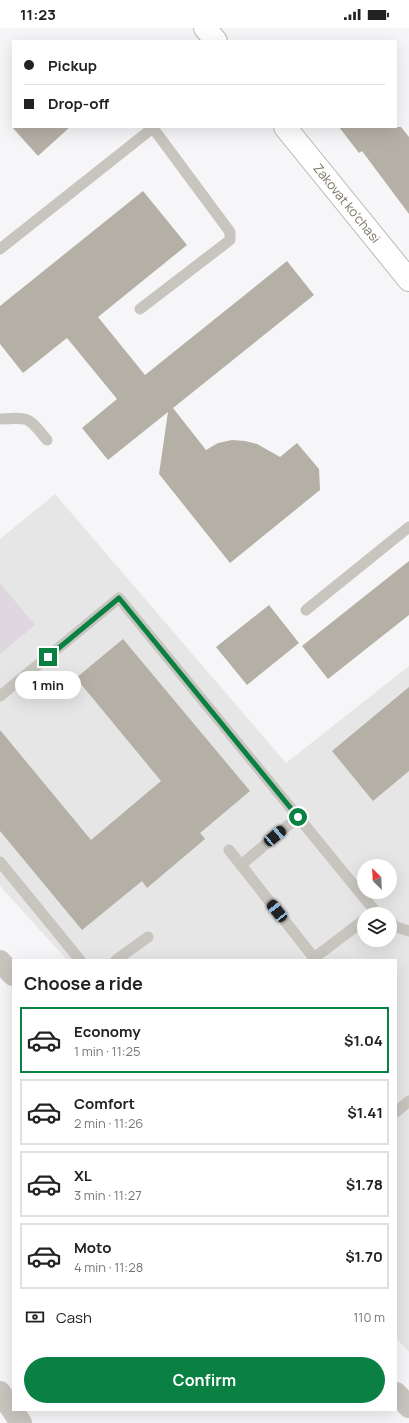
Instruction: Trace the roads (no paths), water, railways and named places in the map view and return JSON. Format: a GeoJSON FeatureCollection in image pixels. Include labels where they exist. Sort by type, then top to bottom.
{"type":"FeatureCollection","features":[{"type":"Feature","properties":{"kind":"street"},"geometry":{"type":"LineString","coordinates":[[205,28],[215,40]]}},
{"type":"Feature","properties":{"kind":"street","name":"Zakovat ko'chasi"},"geometry":{"type":"LineString","coordinates":[[286,128],[408,276]]}},
{"type":"Feature","properties":{"kind":"street"},"geometry":{"type":"LineString","coordinates":[[0,961],[12,974]]}},
{"type":"Feature","properties":{"kind":"street"},"geometry":{"type":"LineString","coordinates":[[0,1392],[12,1410]]}},
{"type":"Feature","properties":{"kind":"street"},"geometry":{"type":"LineString","coordinates":[[397,1394],[409,1407]]}},
{"type":"Feature","properties":{"kind":"street"},"geometry":{"type":"LineString","coordinates":[[13,1411],[21,1423]]}},
{"type":"Feature","properties":{"kind":"lane"},"geometry":{"type":"LineString","coordinates":[[0,249],[154,128],[230,232],[230,240],[140,309]]}},
{"type":"Feature","properties":{"kind":"lane"},"geometry":{"type":"LineString","coordinates":[[0,419],[21,417],[31,421],[46,440]]}},
{"type":"Feature","properties":{"kind":"lane"},"geometry":{"type":"LineString","coordinates":[[306,610],[409,528]]}},
{"type":"Feature","properties":{"kind":"lane"},"geometry":{"type":"LineString","coordinates":[[0,696],[119,598],[370,907]]}},
{"type":"Feature","properties":{"kind":"lane"},"geometry":{"type":"LineString","coordinates":[[241,865],[298,817]]}},
{"type":"Feature","properties":{"kind":"lane"},"geometry":{"type":"LineString","coordinates":[[229,850],[314,958],[357,925]]}},
{"type":"Feature","properties":{"kind":"lane"},"geometry":{"type":"LineString","coordinates":[[0,862],[79,959]]}},
{"type":"Feature","properties":{"kind":"lane"},"geometry":{"type":"LineString","coordinates":[[397,926],[409,931]]}},
{"type":"Feature","properties":{"kind":"lane"},"geometry":{"type":"LineString","coordinates":[[117,959],[148,937]]}},
{"type":"Feature","properties":{"kind":"lane"},"geometry":{"type":"LineString","coordinates":[[397,1111],[409,1101]]}}]}
